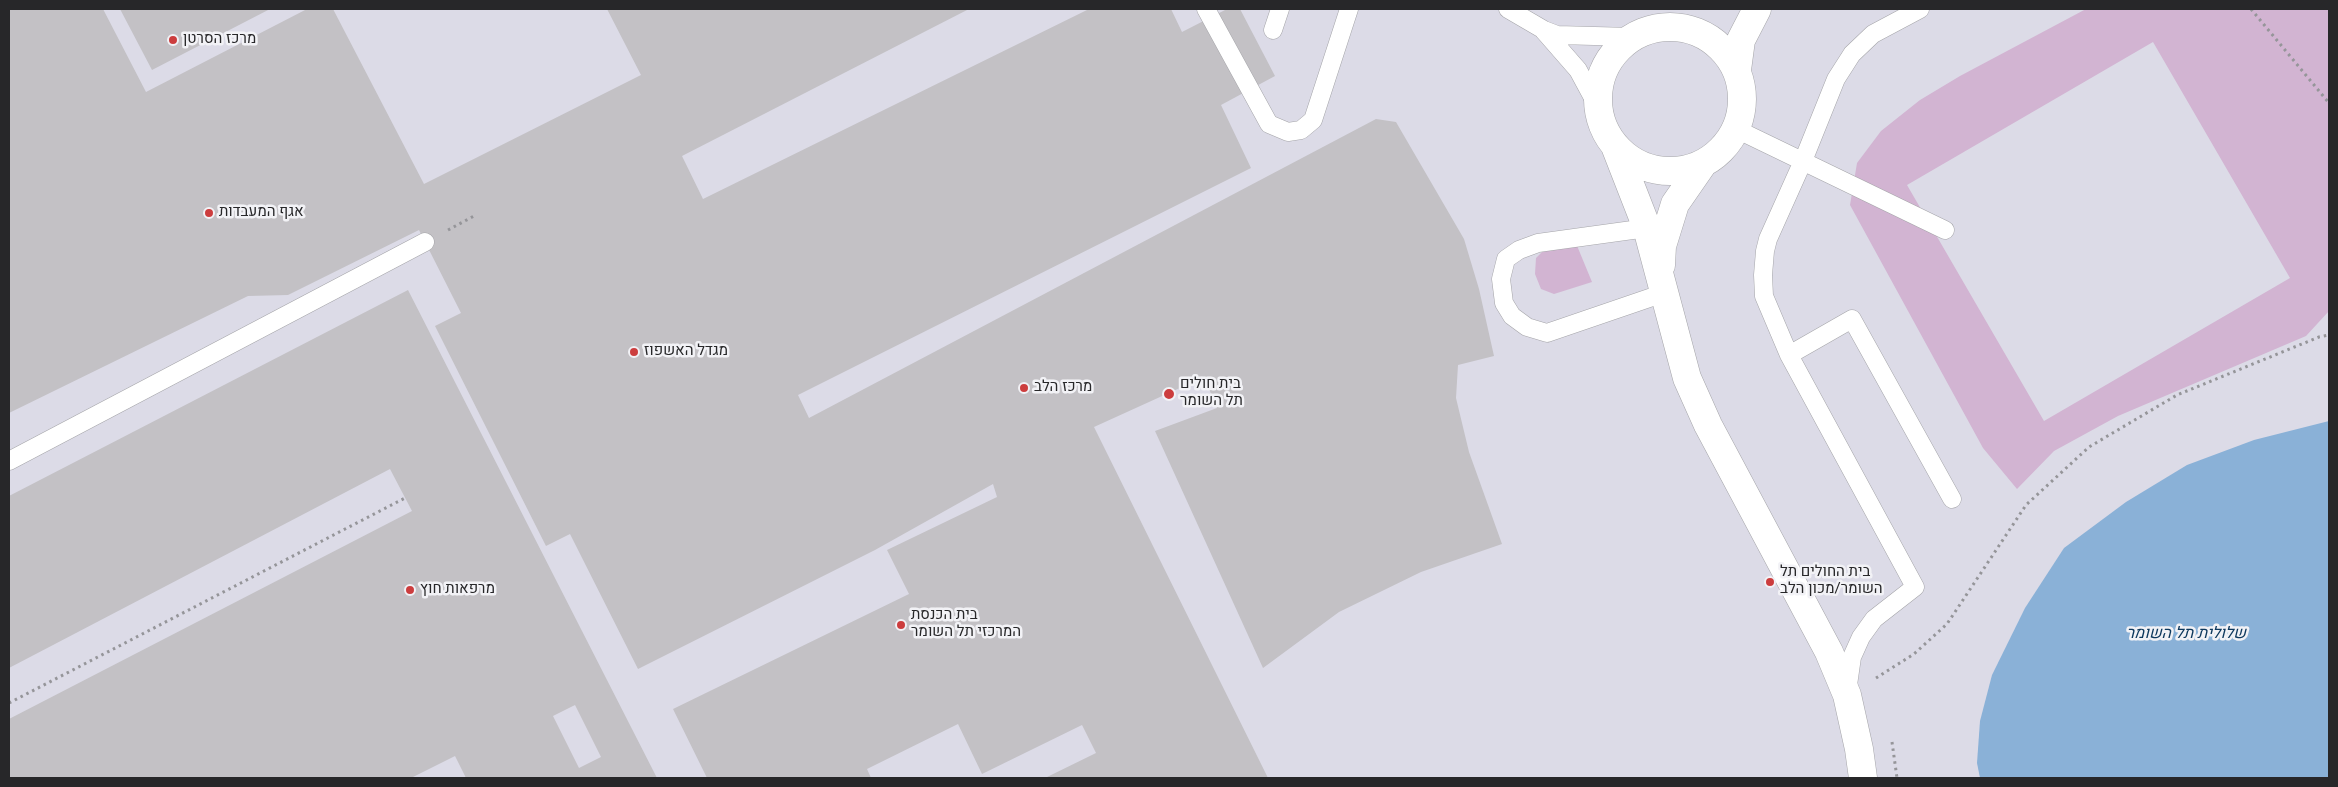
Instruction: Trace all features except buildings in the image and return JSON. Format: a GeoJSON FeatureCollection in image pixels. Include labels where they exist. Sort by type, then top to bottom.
{"type":"FeatureCollection","features":[{"type":"Feature","properties":{"kind":"street"},"geometry":{"type":"LineString","coordinates":[[1668,26],[1699,9]]}},
{"type":"Feature","properties":{"kind":"street"},"geometry":{"type":"LineString","coordinates":[[1737,70],[1741,40],[1757,9]]}},
{"type":"Feature","properties":{"kind":"street"},"geometry":{"type":"LineString","coordinates":[[1662,285],[1662,246],[1675,204],[1702,165],[1722,150],[1736,130],[1742,110],[1742,90],[1737,70],[1726,52],[1709,38],[1690,29],[1668,26],[1650,29],[1632,37],[1616,50],[1605,67],[1598,86],[1598,107],[1604,128],[1615,146],[1647,228],[1662,285],[1687,378],[1708,425],[1825,644],[1847,695],[1859,749],[1863,778]]}},
{"type":"Feature","properties":{"kind":"street"},"geometry":{"type":"LineString","coordinates":[[1615,146],[1633,162],[1655,171],[1679,172],[1702,165]]}},
{"type":"Feature","properties":{"kind":"lane"},"geometry":{"type":"LineString","coordinates":[[1206,9],[1269,124],[1288,132],[1301,130],[1313,120],[1349,9]]}},
{"type":"Feature","properties":{"kind":"lane"},"geometry":{"type":"LineString","coordinates":[[1273,30],[1280,9]]}},
{"type":"Feature","properties":{"kind":"lane"},"geometry":{"type":"LineString","coordinates":[[1508,9],[1544,30],[1557,35],[1632,37]]}},
{"type":"Feature","properties":{"kind":"lane"},"geometry":{"type":"LineString","coordinates":[[1847,695],[1852,657],[1862,637],[1874,618],[1915,587],[1789,355],[1764,296],[1763,275],[1768,238],[1803,161],[1836,79],[1852,54],[1873,34],[1920,9]]}},
{"type":"Feature","properties":{"kind":"lane"},"geometry":{"type":"LineString","coordinates":[[1544,30],[1578,70],[1598,107]]}},
{"type":"Feature","properties":{"kind":"lane"},"geometry":{"type":"LineString","coordinates":[[1736,130],[1945,230]]}},
{"type":"Feature","properties":{"kind":"lane"},"geometry":{"type":"LineString","coordinates":[[1647,228],[1538,243],[1520,250],[1506,259],[1501,279],[1504,303],[1512,316],[1527,327],[1546,333],[1662,285]]}},
{"type":"Feature","properties":{"kind":"lane"},"geometry":{"type":"LineString","coordinates":[[9,461],[425,242]]}},
{"type":"Feature","properties":{"kind":"lane"},"geometry":{"type":"LineString","coordinates":[[1789,355],[1852,319],[1952,499]]}},
{"type":"Feature","properties":{"kind":"path"},"geometry":{"type":"LineString","coordinates":[[2251,9],[2329,101]]}},
{"type":"Feature","properties":{"kind":"path"},"geometry":{"type":"LineString","coordinates":[[1847,695],[1914,654],[1947,624],[2026,505],[2089,447],[2177,395],[2319,337],[2329,335]]}},
{"type":"Feature","properties":{"kind":"path"},"geometry":{"type":"LineString","coordinates":[[9,703],[405,498]]}},
{"type":"Feature","properties":{"kind":"shaded area","name":"בית חולים תל השומר"},"geometry":{"type":"Polygon","coordinates":[[[9,9],[2329,9],[2329,778],[9,778],[9,9]]]}},
{"type":"Feature","properties":{"kind":"shaded area"},"geometry":{"type":"Polygon","coordinates":[[[2086,9],[2329,9],[2329,311],[2306,336],[2118,416],[2054,451],[2017,489],[1983,448],[1850,205],[1857,163],[1881,131],[1920,100],[1960,76],[2086,9]],[[2153,42],[1907,185],[2044,421],[2290,278],[2153,42]]]}},
{"type":"Feature","properties":{"kind":"shaded area"},"geometry":{"type":"Polygon","coordinates":[[[1573,236],[1592,282],[1554,294],[1541,289],[1535,274],[1536,258],[1549,245],[1573,236]]]}},
{"type":"Feature","properties":{"kind":"water","name":"שלולית תל השומר"},"geometry":{"type":"Polygon","coordinates":[[[2329,421],[2329,778],[1980,778],[1977,763],[1980,721],[1992,675],[2025,608],[2064,548],[2126,502],[2187,465],[2254,440],[2329,421]]]}},
{"type":"Feature","properties":{"kind":"place","name":"מרכז הסרטן"},"geometry":{"type":"Point","coordinates":[173,40]}},
{"type":"Feature","properties":{"kind":"place","name":"אגף המעבדות"},"geometry":{"type":"Point","coordinates":[209,213]}},
{"type":"Feature","properties":{"kind":"place","name":"מגדל האשפוז"},"geometry":{"type":"Point","coordinates":[634,352]}},
{"type":"Feature","properties":{"kind":"place","name":"מרכז הלב"},"geometry":{"type":"Point","coordinates":[1024,388]}},
{"type":"Feature","properties":{"kind":"place","name":"בית חולים תל השומר"},"geometry":{"type":"Point","coordinates":[1169,394]}},
{"type":"Feature","properties":{"kind":"place","name":"בית החולים תל השומר/מכון הלב"},"geometry":{"type":"Point","coordinates":[1770,582]}},
{"type":"Feature","properties":{"kind":"place","name":"מרפאות חוץ"},"geometry":{"type":"Point","coordinates":[410,590]}},
{"type":"Feature","properties":{"kind":"place","name":"בית הכנסת המרכזי תל השומר"},"geometry":{"type":"Point","coordinates":[901,625]}}]}
